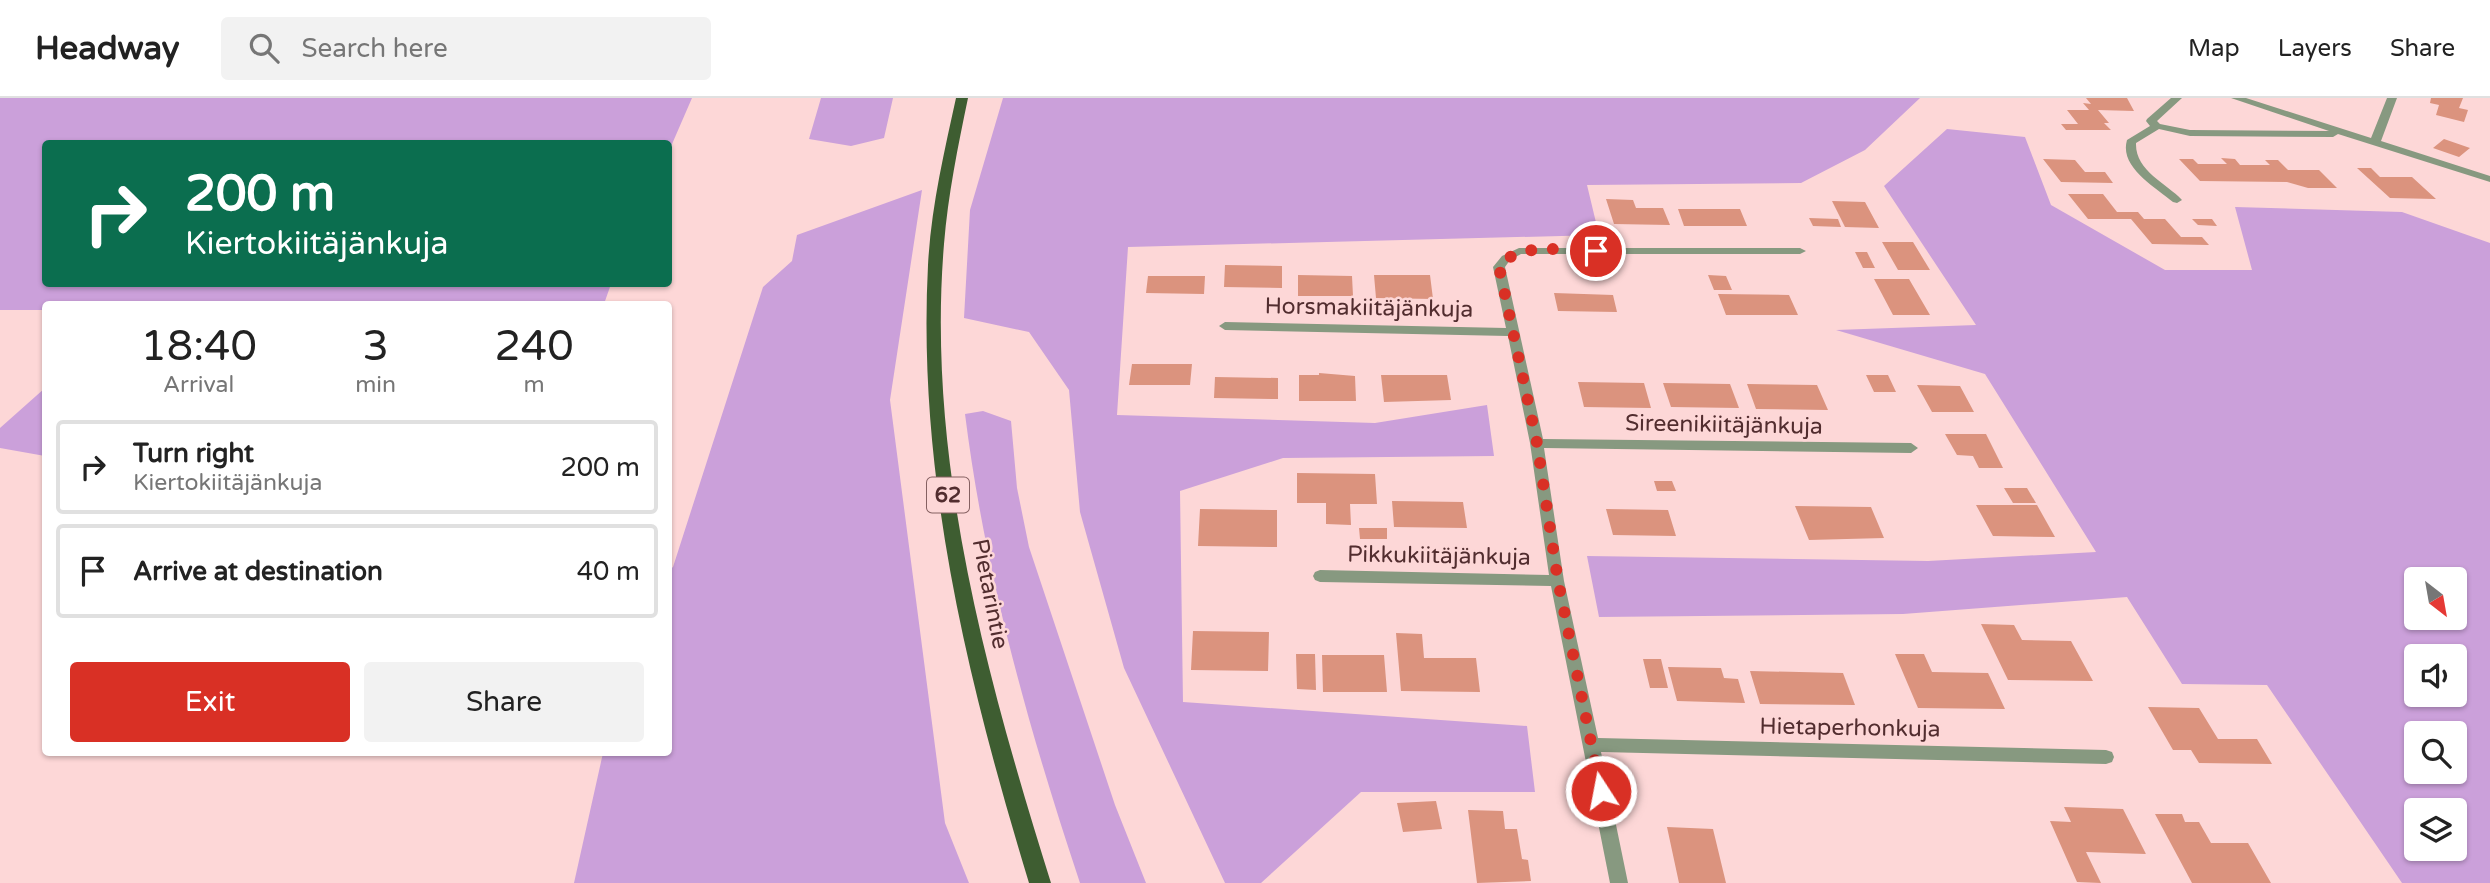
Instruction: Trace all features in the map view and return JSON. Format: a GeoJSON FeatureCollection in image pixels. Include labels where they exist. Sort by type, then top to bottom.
{"type":"FeatureCollection","features":[{"type":"Feature","properties":{"kind":"main road","name":"Pietarintie"},"geometry":{"type":"LineString","coordinates":[[962,98],[949,157],[935,262],[937,411],[971,634],[1003,766],[1040,883]]}},
{"type":"Feature","properties":{"kind":"street"},"geometry":{"type":"LineString","coordinates":[[2177,98],[2151,121],[2157,127],[2190,134],[2346,134]]}},
{"type":"Feature","properties":{"kind":"street"},"geometry":{"type":"LineString","coordinates":[[2236,98],[2490,179]]}},
{"type":"Feature","properties":{"kind":"street"},"geometry":{"type":"LineString","coordinates":[[2375,142],[2392,98]]}},
{"type":"Feature","properties":{"kind":"street"},"geometry":{"type":"LineString","coordinates":[[2157,127],[2132,142],[2129,151],[2133,162],[2177,200]]}},
{"type":"Feature","properties":{"kind":"street"},"geometry":{"type":"LineString","coordinates":[[1619,883],[1558,581],[1537,443],[1499,267],[1506,258],[1519,251],[1800,251]]}},
{"type":"Feature","properties":{"kind":"street","name":"Horsmakiitäjänkuja"},"geometry":{"type":"LineString","coordinates":[[1225,326],[1512,332]]}},
{"type":"Feature","properties":{"kind":"street","name":"Sireenikiitäjänkuja"},"geometry":{"type":"LineString","coordinates":[[1537,443],[1911,448]]}},
{"type":"Feature","properties":{"kind":"street","name":"Pikkukiitäjänkuja"},"geometry":{"type":"LineString","coordinates":[[1320,576],[1558,581]]}},
{"type":"Feature","properties":{"kind":"street","name":"Hietaperhonkuja"},"geometry":{"type":"LineString","coordinates":[[1592,745],[2106,757]]}},
{"type":"Feature","properties":{"kind":"shaded area"},"geometry":{"type":"Polygon","coordinates":[[[0,98],[692,98],[672,144],[672,140],[42,140],[42,287],[610,287],[605,301],[42,301],[42,310],[0,310],[0,98]]]}},
{"type":"Feature","properties":{"kind":"shaded area"},"geometry":{"type":"Polygon","coordinates":[[[821,98],[893,98],[884,138],[851,146],[809,139],[821,98]]]}},
{"type":"Feature","properties":{"kind":"shaded area"},"geometry":{"type":"Polygon","coordinates":[[[1003,98],[1920,98],[1865,150],[1801,183],[1587,185],[1599,235],[1128,247],[1117,415],[1375,423],[1487,405],[1494,456],[1283,458],[1180,491],[1183,702],[1527,726],[1535,792],[1361,792],[1261,883],[1225,883],[1124,668],[1080,512],[1069,390],[1029,332],[964,318],[970,210],[1003,98]]]}},
{"type":"Feature","properties":{"kind":"shaded area"},"geometry":{"type":"Polygon","coordinates":[[[1947,129],[2025,137],[2051,205],[2165,270],[2252,270],[2235,207],[2402,212],[2490,243],[2490,883],[2402,883],[2267,685],[2182,684],[2127,597],[1903,614],[1599,617],[1587,556],[1928,561],[2096,552],[1985,374],[1836,330],[1976,325],[1884,186],[1947,129]]]}},
{"type":"Feature","properties":{"kind":"shaded area"},"geometry":{"type":"Polygon","coordinates":[[[922,190],[890,400],[945,823],[969,883],[574,883],[602,756],[672,756],[672,568],[763,287],[792,261],[797,235],[922,190]]]}},
{"type":"Feature","properties":{"kind":"shaded area"},"geometry":{"type":"Polygon","coordinates":[[[42,391],[42,455],[0,448],[0,428],[42,391]]]}},
{"type":"Feature","properties":{"kind":"shaded area"},"geometry":{"type":"Polygon","coordinates":[[[983,411],[1011,421],[1017,488],[1029,547],[1115,805],[1146,883],[1080,883],[1026,710],[984,533],[965,414],[983,411]]]}},
{"type":"Feature","properties":{"kind":"building"},"geometry":{"type":"Polygon","coordinates":[[[2086,98],[2127,98],[2134,111],[2098,110],[2109,123],[2104,123],[2111,130],[2066,130],[2061,124],[2078,124],[2067,110],[2089,110],[2083,103],[2091,104],[2086,98]]]}},
{"type":"Feature","properties":{"kind":"building"},"geometry":{"type":"Polygon","coordinates":[[[2431,98],[2463,98],[2459,108],[2468,110],[2464,122],[2436,115],[2439,105],[2430,103],[2431,98]]]}},
{"type":"Feature","properties":{"kind":"building"},"geometry":{"type":"Polygon","coordinates":[[[2444,139],[2470,148],[2459,157],[2433,148],[2444,139]]]}},
{"type":"Feature","properties":{"kind":"building"},"geometry":{"type":"Polygon","coordinates":[[[2221,158],[2235,159],[2240,165],[2270,165],[2265,160],[2278,160],[2288,170],[2319,170],[2337,188],[2308,188],[2287,182],[2200,181],[2179,159],[2193,159],[2198,164],[2227,164],[2221,158]]]}},
{"type":"Feature","properties":{"kind":"building"},"geometry":{"type":"Polygon","coordinates":[[[2043,159],[2075,160],[2085,172],[2105,172],[2113,183],[2061,182],[2043,159]]]}},
{"type":"Feature","properties":{"kind":"building"},"geometry":{"type":"Polygon","coordinates":[[[2357,168],[2371,168],[2380,177],[2412,177],[2436,199],[2390,198],[2357,168]]]}},
{"type":"Feature","properties":{"kind":"building"},"geometry":{"type":"Polygon","coordinates":[[[2068,194],[2103,194],[2117,212],[2138,212],[2144,219],[2165,219],[2181,237],[2202,237],[2209,245],[2152,244],[2131,219],[2088,219],[2068,194]]]}},
{"type":"Feature","properties":{"kind":"building"},"geometry":{"type":"Polygon","coordinates":[[[1606,199],[1633,200],[1636,208],[1663,208],[1670,225],[1614,224],[1606,199]]]}},
{"type":"Feature","properties":{"kind":"building"},"geometry":{"type":"Polygon","coordinates":[[[1832,201],[1865,202],[1879,228],[1845,227],[1832,201]]]}},
{"type":"Feature","properties":{"kind":"building"},"geometry":{"type":"Polygon","coordinates":[[[1678,209],[1740,209],[1747,226],[1684,226],[1678,209]]]}},
{"type":"Feature","properties":{"kind":"building"},"geometry":{"type":"Polygon","coordinates":[[[1809,218],[1838,219],[1841,227],[1813,226],[1809,218]]]}},
{"type":"Feature","properties":{"kind":"building"},"geometry":{"type":"Polygon","coordinates":[[[2192,219],[2212,219],[2217,226],[2198,225],[2192,219]]]}},
{"type":"Feature","properties":{"kind":"building"},"geometry":{"type":"Polygon","coordinates":[[[1882,242],[1913,242],[1930,270],[1898,270],[1882,242]]]}},
{"type":"Feature","properties":{"kind":"building"},"geometry":{"type":"Polygon","coordinates":[[[1855,252],[1867,252],[1875,268],[1863,268],[1855,252]]]}},
{"type":"Feature","properties":{"kind":"building"},"geometry":{"type":"Polygon","coordinates":[[[1225,265],[1282,266],[1282,288],[1224,287],[1225,265]]]}},
{"type":"Feature","properties":{"kind":"building"},"geometry":{"type":"Polygon","coordinates":[[[1298,275],[1352,276],[1353,296],[1298,296],[1298,275]]]}},
{"type":"Feature","properties":{"kind":"building"},"geometry":{"type":"Polygon","coordinates":[[[1374,275],[1430,275],[1433,299],[1376,298],[1374,275]]]}},
{"type":"Feature","properties":{"kind":"building"},"geometry":{"type":"Polygon","coordinates":[[[1708,275],[1726,276],[1732,290],[1714,290],[1708,275]]]}},
{"type":"Feature","properties":{"kind":"building"},"geometry":{"type":"Polygon","coordinates":[[[1148,276],[1205,276],[1204,294],[1146,293],[1148,276]]]}},
{"type":"Feature","properties":{"kind":"building"},"geometry":{"type":"Polygon","coordinates":[[[1874,279],[1909,279],[1930,315],[1893,315],[1874,279]]]}},
{"type":"Feature","properties":{"kind":"building"},"geometry":{"type":"Polygon","coordinates":[[[1554,293],[1613,295],[1617,312],[1558,311],[1554,293]]]}},
{"type":"Feature","properties":{"kind":"building"},"geometry":{"type":"Polygon","coordinates":[[[1718,294],[1789,295],[1798,315],[1726,315],[1718,294]]]}},
{"type":"Feature","properties":{"kind":"building"},"geometry":{"type":"Polygon","coordinates":[[[1132,364],[1192,364],[1190,385],[1129,385],[1132,364]]]}},
{"type":"Feature","properties":{"kind":"building"},"geometry":{"type":"Polygon","coordinates":[[[1319,373],[1355,376],[1356,401],[1299,401],[1299,375],[1319,373]]]}},
{"type":"Feature","properties":{"kind":"building"},"geometry":{"type":"Polygon","coordinates":[[[1381,375],[1447,375],[1451,400],[1384,402],[1381,375]]]}},
{"type":"Feature","properties":{"kind":"building"},"geometry":{"type":"Polygon","coordinates":[[[1866,375],[1888,375],[1896,392],[1874,392],[1866,375]]]}},
{"type":"Feature","properties":{"kind":"building"},"geometry":{"type":"Polygon","coordinates":[[[1215,377],[1278,378],[1278,399],[1214,398],[1215,377]]]}},
{"type":"Feature","properties":{"kind":"building"},"geometry":{"type":"Polygon","coordinates":[[[1578,382],[1644,383],[1651,408],[1584,407],[1578,382]]]}},
{"type":"Feature","properties":{"kind":"building"},"geometry":{"type":"Polygon","coordinates":[[[1663,383],[1730,384],[1739,408],[1671,407],[1663,383]]]}},
{"type":"Feature","properties":{"kind":"building"},"geometry":{"type":"Polygon","coordinates":[[[1747,384],[1817,385],[1828,410],[1756,409],[1747,384]]]}},
{"type":"Feature","properties":{"kind":"building"},"geometry":{"type":"Polygon","coordinates":[[[1917,385],[1960,386],[1974,412],[1932,412],[1917,385]]]}},
{"type":"Feature","properties":{"kind":"building"},"geometry":{"type":"Polygon","coordinates":[[[1945,434],[1986,434],[2003,468],[1979,468],[1973,456],[1957,455],[1945,434]]]}},
{"type":"Feature","properties":{"kind":"building"},"geometry":{"type":"Polygon","coordinates":[[[1297,473],[1375,474],[1377,504],[1350,504],[1351,525],[1326,524],[1326,503],[1297,503],[1297,473]]]}},
{"type":"Feature","properties":{"kind":"building"},"geometry":{"type":"Polygon","coordinates":[[[1654,481],[1672,481],[1676,491],[1657,491],[1654,481]]]}},
{"type":"Feature","properties":{"kind":"building"},"geometry":{"type":"Polygon","coordinates":[[[2004,488],[2027,488],[2036,503],[2013,503],[2004,488]]]}},
{"type":"Feature","properties":{"kind":"building"},"geometry":{"type":"Polygon","coordinates":[[[1392,501],[1463,502],[1467,528],[1394,527],[1392,501]]]}},
{"type":"Feature","properties":{"kind":"building"},"geometry":{"type":"Polygon","coordinates":[[[1976,505],[2037,505],[2055,537],[1993,536],[1976,505]]]}},
{"type":"Feature","properties":{"kind":"building"},"geometry":{"type":"Polygon","coordinates":[[[1795,506],[1871,507],[1884,538],[1809,540],[1795,506]]]}},
{"type":"Feature","properties":{"kind":"building"},"geometry":{"type":"Polygon","coordinates":[[[1200,509],[1277,510],[1277,547],[1198,546],[1200,509]]]}},
{"type":"Feature","properties":{"kind":"building"},"geometry":{"type":"Polygon","coordinates":[[[1606,509],[1668,510],[1676,536],[1613,535],[1606,509]]]}},
{"type":"Feature","properties":{"kind":"building"},"geometry":{"type":"Polygon","coordinates":[[[1359,528],[1387,528],[1387,539],[1360,539],[1359,528]]]}},
{"type":"Feature","properties":{"kind":"building"},"geometry":{"type":"Polygon","coordinates":[[[1981,624],[2014,625],[2022,640],[2071,641],[2093,681],[2008,680],[1981,624]]]}},
{"type":"Feature","properties":{"kind":"building"},"geometry":{"type":"Polygon","coordinates":[[[1193,631],[1269,632],[1268,671],[1191,670],[1193,631]]]}},
{"type":"Feature","properties":{"kind":"building"},"geometry":{"type":"Polygon","coordinates":[[[1396,633],[1422,634],[1424,658],[1476,658],[1480,692],[1401,691],[1396,633]]]}},
{"type":"Feature","properties":{"kind":"building"},"geometry":{"type":"Polygon","coordinates":[[[1296,654],[1315,654],[1316,690],[1297,689],[1296,654]]]}},
{"type":"Feature","properties":{"kind":"building"},"geometry":{"type":"Polygon","coordinates":[[[1895,654],[1924,654],[1932,672],[1988,673],[2005,709],[1918,708],[1895,654]]]}},
{"type":"Feature","properties":{"kind":"building"},"geometry":{"type":"Polygon","coordinates":[[[1322,655],[1384,655],[1387,692],[1323,692],[1322,655]]]}},
{"type":"Feature","properties":{"kind":"building"},"geometry":{"type":"Polygon","coordinates":[[[1643,659],[1661,659],[1668,688],[1650,688],[1643,659]]]}},
{"type":"Feature","properties":{"kind":"building"},"geometry":{"type":"Polygon","coordinates":[[[1668,667],[1721,668],[1724,678],[1738,679],[1745,703],[1677,701],[1668,667]]]}},
{"type":"Feature","properties":{"kind":"building"},"geometry":{"type":"Polygon","coordinates":[[[1750,671],[1843,673],[1855,705],[1760,704],[1750,671]]]}},
{"type":"Feature","properties":{"kind":"building"},"geometry":{"type":"Polygon","coordinates":[[[2148,707],[2199,708],[2218,739],[2257,739],[2272,764],[2199,763],[2191,750],[2173,750],[2148,707]]]}},
{"type":"Feature","properties":{"kind":"building"},"geometry":{"type":"Polygon","coordinates":[[[1436,801],[1442,829],[1403,832],[1397,803],[1436,801]]]}},
{"type":"Feature","properties":{"kind":"building"},"geometry":{"type":"Polygon","coordinates":[[[2064,807],[2123,809],[2146,854],[2086,852],[2101,883],[2077,882],[2050,821],[2071,822],[2064,807]]]}},
{"type":"Feature","properties":{"kind":"building"},"geometry":{"type":"Polygon","coordinates":[[[1468,810],[1503,811],[1505,829],[1517,829],[1522,859],[1528,860],[1531,881],[1477,883],[1468,810]]]}},
{"type":"Feature","properties":{"kind":"building"},"geometry":{"type":"Polygon","coordinates":[[[2155,814],[2182,814],[2185,822],[2199,822],[2211,843],[2248,843],[2271,883],[2192,883],[2155,814]]]}},
{"type":"Feature","properties":{"kind":"building"},"geometry":{"type":"Polygon","coordinates":[[[1667,827],[1713,829],[1726,883],[1679,883],[1667,827]]]}},
{"type":"Feature","properties":{"kind":"route"},"geometry":{"type":"LineString","coordinates":[[1596,251],[1519,251],[1506,258],[1499,267],[1537,443],[1558,581],[1601,791]]}}]}
